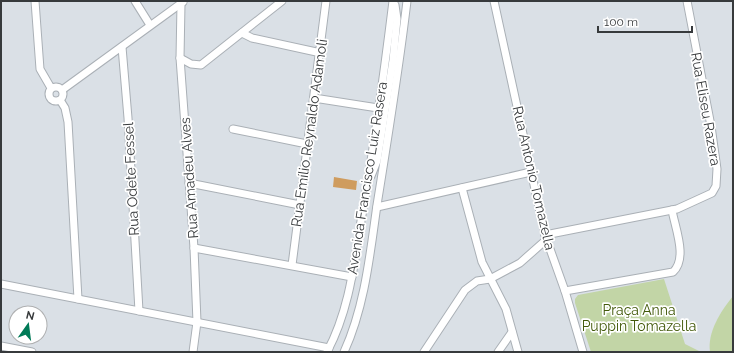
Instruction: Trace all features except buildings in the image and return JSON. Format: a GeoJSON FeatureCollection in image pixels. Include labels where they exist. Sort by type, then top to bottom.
{"type":"FeatureCollection","features":[{"type":"Feature","properties":{"kind":"street"},"geometry":{"type":"LineString","coordinates":[[35,1],[40,69],[52,88]]}},
{"type":"Feature","properties":{"kind":"street"},"geometry":{"type":"LineString","coordinates":[[135,1],[150,25]]}},
{"type":"Feature","properties":{"kind":"street"},"geometry":{"type":"LineString","coordinates":[[180,58],[191,64],[201,65],[282,1]]}},
{"type":"Feature","properties":{"kind":"street","name":"Rua Emílio Reynaldo Adamoli"},"geometry":{"type":"LineString","coordinates":[[292,264],[326,1]]}},
{"type":"Feature","properties":{"kind":"street"},"geometry":{"type":"LineString","coordinates":[[368,184],[377,161],[392,67],[397,19],[394,1]]}},
{"type":"Feature","properties":{"kind":"street","name":"Avenida Francisco Luiz Rasera"},"geometry":{"type":"LineString","coordinates":[[328,350],[343,315],[352,277],[368,184],[394,1]]}},
{"type":"Feature","properties":{"kind":"street","name":"Avenida Francisco Luiz Rasera"},"geometry":{"type":"LineString","coordinates":[[344,352],[358,314],[385,156],[407,1]]}},
{"type":"Feature","properties":{"kind":"street","name":"Rua Antonio Tomazella"},"geometry":{"type":"LineString","coordinates":[[494,1],[546,237],[565,290],[583,352]]}},
{"type":"Feature","properties":{"kind":"street","name":"Rua Eliseu Razera"},"geometry":{"type":"LineString","coordinates":[[672,210],[712,193],[718,179],[686,1]]}},
{"type":"Feature","properties":{"kind":"street"},"geometry":{"type":"LineString","coordinates":[[62,90],[150,25],[183,3]]}},
{"type":"Feature","properties":{"kind":"street","name":"Rua Amadeu Alves"},"geometry":{"type":"LineString","coordinates":[[183,3],[180,58],[194,248],[197,322],[193,352]]}},
{"type":"Feature","properties":{"kind":"street"},"geometry":{"type":"LineString","coordinates":[[242,33],[252,38],[320,53]]}},
{"type":"Feature","properties":{"kind":"street","name":"Rua Odete Fessel"},"geometry":{"type":"LineString","coordinates":[[122,47],[139,311]]}},
{"type":"Feature","properties":{"kind":"street"},"geometry":{"type":"LineString","coordinates":[[52,88],[59,87],[62,90]]}},
{"type":"Feature","properties":{"kind":"street"},"geometry":{"type":"LineString","coordinates":[[52,88],[49,92],[49,97],[53,100],[60,100]]}},
{"type":"Feature","properties":{"kind":"street"},"geometry":{"type":"LineString","coordinates":[[60,100],[63,96],[62,90]]}},
{"type":"Feature","properties":{"kind":"street"},"geometry":{"type":"LineString","coordinates":[[314,98],[378,108]]}},
{"type":"Feature","properties":{"kind":"street"},"geometry":{"type":"LineString","coordinates":[[60,100],[65,108],[68,122],[78,299]]}},
{"type":"Feature","properties":{"kind":"street"},"geometry":{"type":"LineString","coordinates":[[232,129],[307,144]]}},
{"type":"Feature","properties":{"kind":"street"},"geometry":{"type":"LineString","coordinates":[[377,207],[531,172]]}},
{"type":"Feature","properties":{"kind":"street"},"geometry":{"type":"LineString","coordinates":[[189,183],[300,205]]}},
{"type":"Feature","properties":{"kind":"street"},"geometry":{"type":"LineString","coordinates":[[462,188],[482,262],[506,309],[518,352]]}},
{"type":"Feature","properties":{"kind":"street"},"geometry":{"type":"LineString","coordinates":[[424,352],[465,290],[477,281],[490,279],[520,263],[546,237],[672,210],[680,256],[677,268],[673,272],[565,290]]}},
{"type":"Feature","properties":{"kind":"street"},"geometry":{"type":"LineString","coordinates":[[194,248],[292,264],[352,277]]}},
{"type":"Feature","properties":{"kind":"street"},"geometry":{"type":"LineString","coordinates":[[1,284],[197,322],[328,350]]}},
{"type":"Feature","properties":{"kind":"street"},"geometry":{"type":"LineString","coordinates":[[343,315],[358,314]]}},
{"type":"Feature","properties":{"kind":"street"},"geometry":{"type":"LineString","coordinates":[[498,352],[512,332]]}},
{"type":"Feature","properties":{"kind":"street"},"geometry":{"type":"LineString","coordinates":[[336,334],[343,335],[348,343]]}},
{"type":"Feature","properties":{"kind":"street"},"geometry":{"type":"LineString","coordinates":[[1,346],[28,352]]}},
{"type":"Feature","properties":{"kind":"green space","name":"Praça Anna Puppin Tomazella"},"geometry":{"type":"Polygon","coordinates":[[[664,279],[685,344],[701,352],[591,352],[575,303],[575,299],[578,295],[664,279]]]}},
{"type":"Feature","properties":{"kind":"green space"},"geometry":{"type":"Polygon","coordinates":[[[733,296],[733,352],[710,352],[713,329],[724,308],[733,296]]]}}]}
